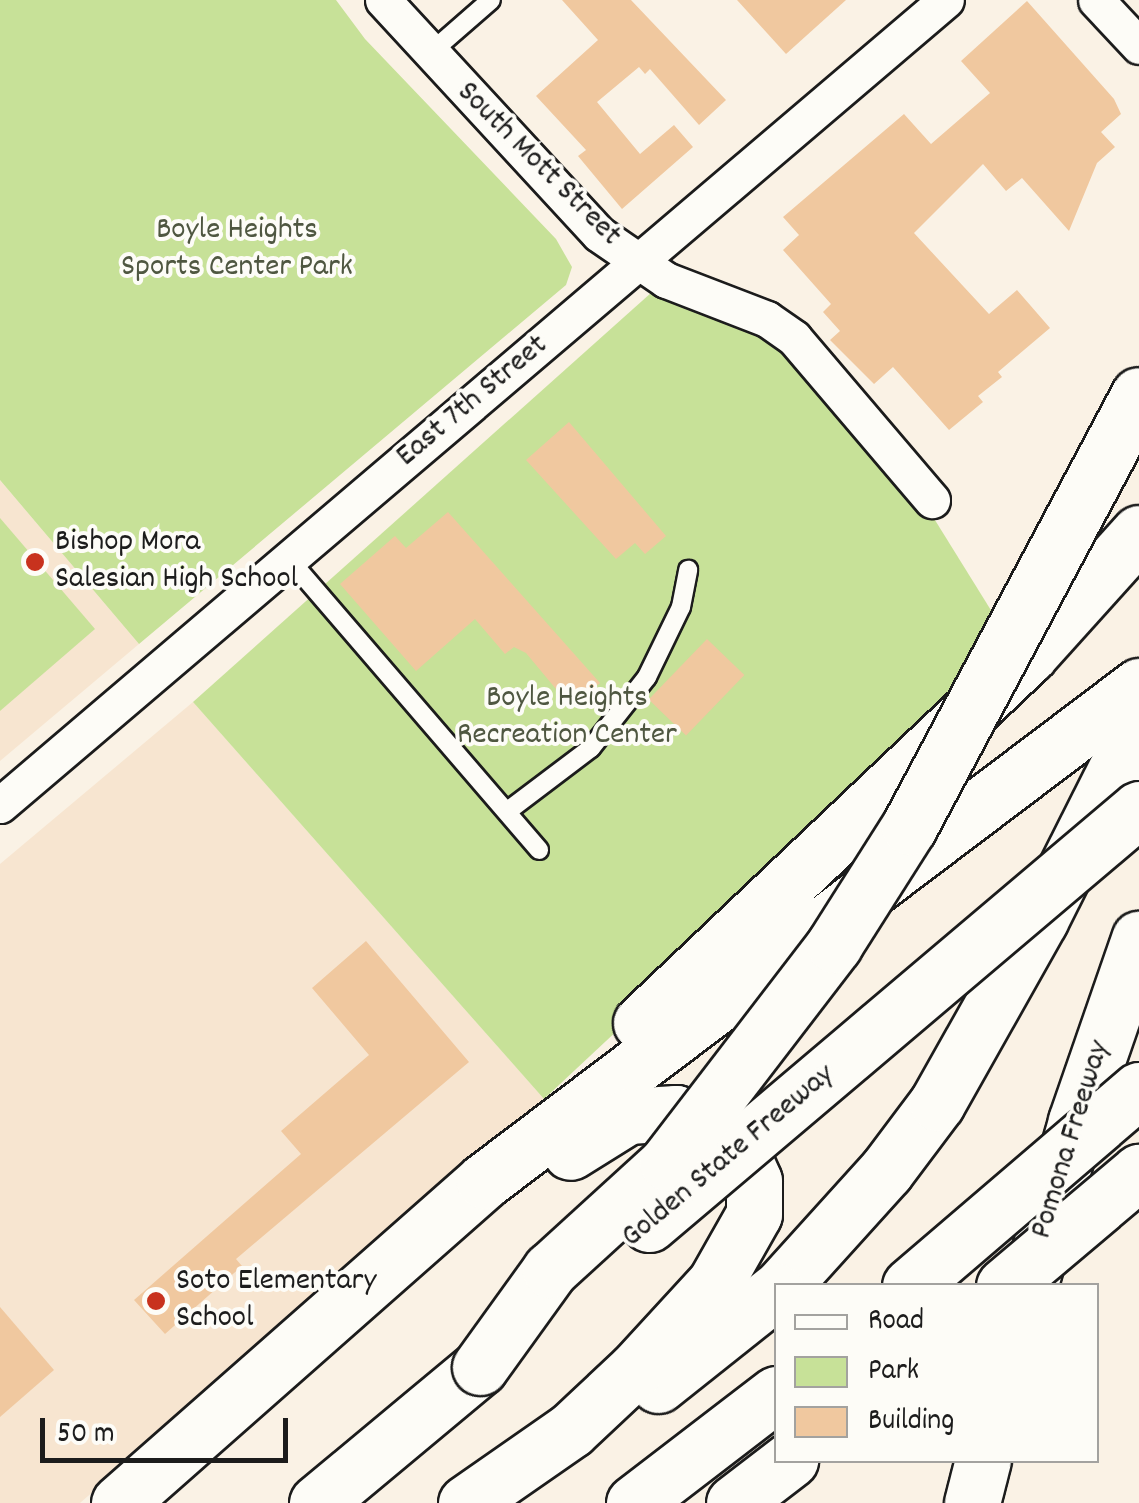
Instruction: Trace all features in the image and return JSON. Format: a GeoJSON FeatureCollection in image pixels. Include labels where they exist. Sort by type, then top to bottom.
{"type":"FeatureCollection","features":[{"type":"Feature","properties":{"kind":"highway"},"geometry":{"type":"LineString","coordinates":[[480,1367],[550,1270],[668,1162],[834,945],[909,827],[1139,395]]}},
{"type":"Feature","properties":{"kind":"highway"},"geometry":{"type":"LineString","coordinates":[[484,1181],[544,1112],[1029,655],[1139,533]]}},
{"type":"Feature","properties":{"kind":"highway"},"geometry":{"type":"LineString","coordinates":[[119,1503],[484,1181],[1139,686]]}},
{"type":"Feature","properties":{"kind":"highway"},"geometry":{"type":"LineString","coordinates":[[785,1283],[886,1171],[937,1102],[1023,952],[1139,723]]}},
{"type":"Feature","properties":{"kind":"highway","name":"Golden State Freeway"},"geometry":{"type":"LineString","coordinates":[[317,1503],[1139,809]]}},
{"type":"Feature","properties":{"kind":"highway","name":"Pomona Freeway"},"geometry":{"type":"LineString","coordinates":[[1030,1283],[1076,1121],[1139,939]]}},
{"type":"Feature","properties":{"kind":"highway"},"geometry":{"type":"LineString","coordinates":[[914,1283],[1139,1090]]}},
{"type":"Feature","properties":{"kind":"highway"},"geometry":{"type":"LineString","coordinates":[[158,1503],[206,1454],[604,1127],[656,1110],[718,1134],[743,1156],[754,1181],[754,1214],[714,1283],[571,1430],[466,1503]]}},
{"type":"Feature","properties":{"kind":"highway"},"geometry":{"type":"LineString","coordinates":[[1008,1283],[1139,1172]]}},
{"type":"Feature","properties":{"kind":"highway"},"geometry":{"type":"LineString","coordinates":[[488,1503],[580,1444],[774,1293]]}},
{"type":"Feature","properties":{"kind":"highway"},"geometry":{"type":"LineString","coordinates":[[634,1503],[774,1396]]}},
{"type":"Feature","properties":{"kind":"highway"},"geometry":{"type":"LineString","coordinates":[[734,1503],[786,1463]]}},
{"type":"Feature","properties":{"kind":"highway"},"geometry":{"type":"LineString","coordinates":[[972,1503],[981,1463]]}},
{"type":"Feature","properties":{"kind":"street","name":"South Mott Street"},"geometry":{"type":"LineString","coordinates":[[383,0],[599,234],[638,262],[767,320],[794,338],[932,500]]}},
{"type":"Feature","properties":{"kind":"street","name":"East 7th Street"},"geometry":{"type":"LineString","coordinates":[[0,804],[946,0]]}},
{"type":"Feature","properties":{"kind":"street"},"geometry":{"type":"LineString","coordinates":[[1096,0],[1139,46]]}},
{"type":"Feature","properties":{"kind":"lane"},"geometry":{"type":"LineString","coordinates":[[429,54],[491,0]]}},
{"type":"Feature","properties":{"kind":"lane"},"geometry":{"type":"LineString","coordinates":[[288,558],[509,810],[539,850]]}},
{"type":"Feature","properties":{"kind":"lane"},"geometry":{"type":"LineString","coordinates":[[509,810],[591,748],[647,677],[680,606],[688,570]]}},
{"type":"Feature","properties":{"kind":"shaded area","name":"Bishop Mora Salesian High School"},"geometry":{"type":"Polygon","coordinates":[[[0,480],[139,644],[0,761],[0,480]]]}},
{"type":"Feature","properties":{"kind":"shaded area","name":"Soto Elementary School"},"geometry":{"type":"Polygon","coordinates":[[[193,702],[544,1099],[80,1503],[0,1503],[0,864],[193,702]]]}},
{"type":"Feature","properties":{"kind":"green space","name":"Boyle Heights Sports Center Park"},"geometry":{"type":"Polygon","coordinates":[[[0,0],[336,0],[365,39],[556,239],[572,267],[566,285],[139,644],[0,480],[0,0]]]}},
{"type":"Feature","properties":{"kind":"green space","name":"Boyle Heights Recreation Center"},"geometry":{"type":"Polygon","coordinates":[[[661,284],[769,326],[925,504],[1002,628],[959,711],[544,1099],[193,702],[661,284]]]}},
{"type":"Feature","properties":{"kind":"green space"},"geometry":{"type":"Polygon","coordinates":[[[0,518],[95,629],[0,711],[0,518]]]}},
{"type":"Feature","properties":{"kind":"building"},"geometry":{"type":"Polygon","coordinates":[[[562,0],[631,0],[726,100],[699,125],[650,69],[645,74],[639,67],[597,102],[640,154],[674,125],[693,147],[622,209],[578,156],[586,150],[536,96],[598,40],[562,0]]]}},
{"type":"Feature","properties":{"kind":"building"},"geometry":{"type":"Polygon","coordinates":[[[737,0],[846,0],[786,54],[737,0]]]}},
{"type":"Feature","properties":{"kind":"building"},"geometry":{"type":"Polygon","coordinates":[[[1027,1],[1114,99],[1121,114],[1101,132],[1115,147],[1097,163],[1069,231],[1022,178],[1006,191],[983,164],[914,233],[989,314],[1017,290],[1050,328],[998,372],[1002,377],[978,396],[983,402],[949,430],[893,367],[874,384],[830,340],[840,331],[823,312],[831,304],[783,250],[799,235],[783,217],[904,114],[931,144],[990,93],[961,61],[1027,1]]]}},
{"type":"Feature","properties":{"kind":"building"},"geometry":{"type":"Polygon","coordinates":[[[569,422],[666,536],[645,554],[635,543],[616,559],[526,460],[569,422]]]}},
{"type":"Feature","properties":{"kind":"building"},"geometry":{"type":"Polygon","coordinates":[[[448,512],[600,683],[571,707],[526,653],[514,647],[505,654],[475,619],[416,671],[340,584],[395,536],[406,548],[448,512]]]}},
{"type":"Feature","properties":{"kind":"building"},"geometry":{"type":"Polygon","coordinates":[[[707,639],[744,675],[686,736],[649,699],[707,639]]]}},
{"type":"Feature","properties":{"kind":"building"},"geometry":{"type":"Polygon","coordinates":[[[366,941],[469,1062],[236,1259],[242,1266],[165,1334],[134,1300],[301,1154],[281,1131],[369,1055],[312,988],[366,941]]]}},
{"type":"Feature","properties":{"kind":"building"},"geometry":{"type":"Polygon","coordinates":[[[0,1307],[54,1370],[0,1417],[0,1307]]]}},
{"type":"Feature","properties":{"kind":"place","name":"Bishop Mora Salesian High School"},"geometry":{"type":"Point","coordinates":[35,562]}},
{"type":"Feature","properties":{"kind":"place","name":"Soto Elementary School"},"geometry":{"type":"Point","coordinates":[156,1301]}}]}
